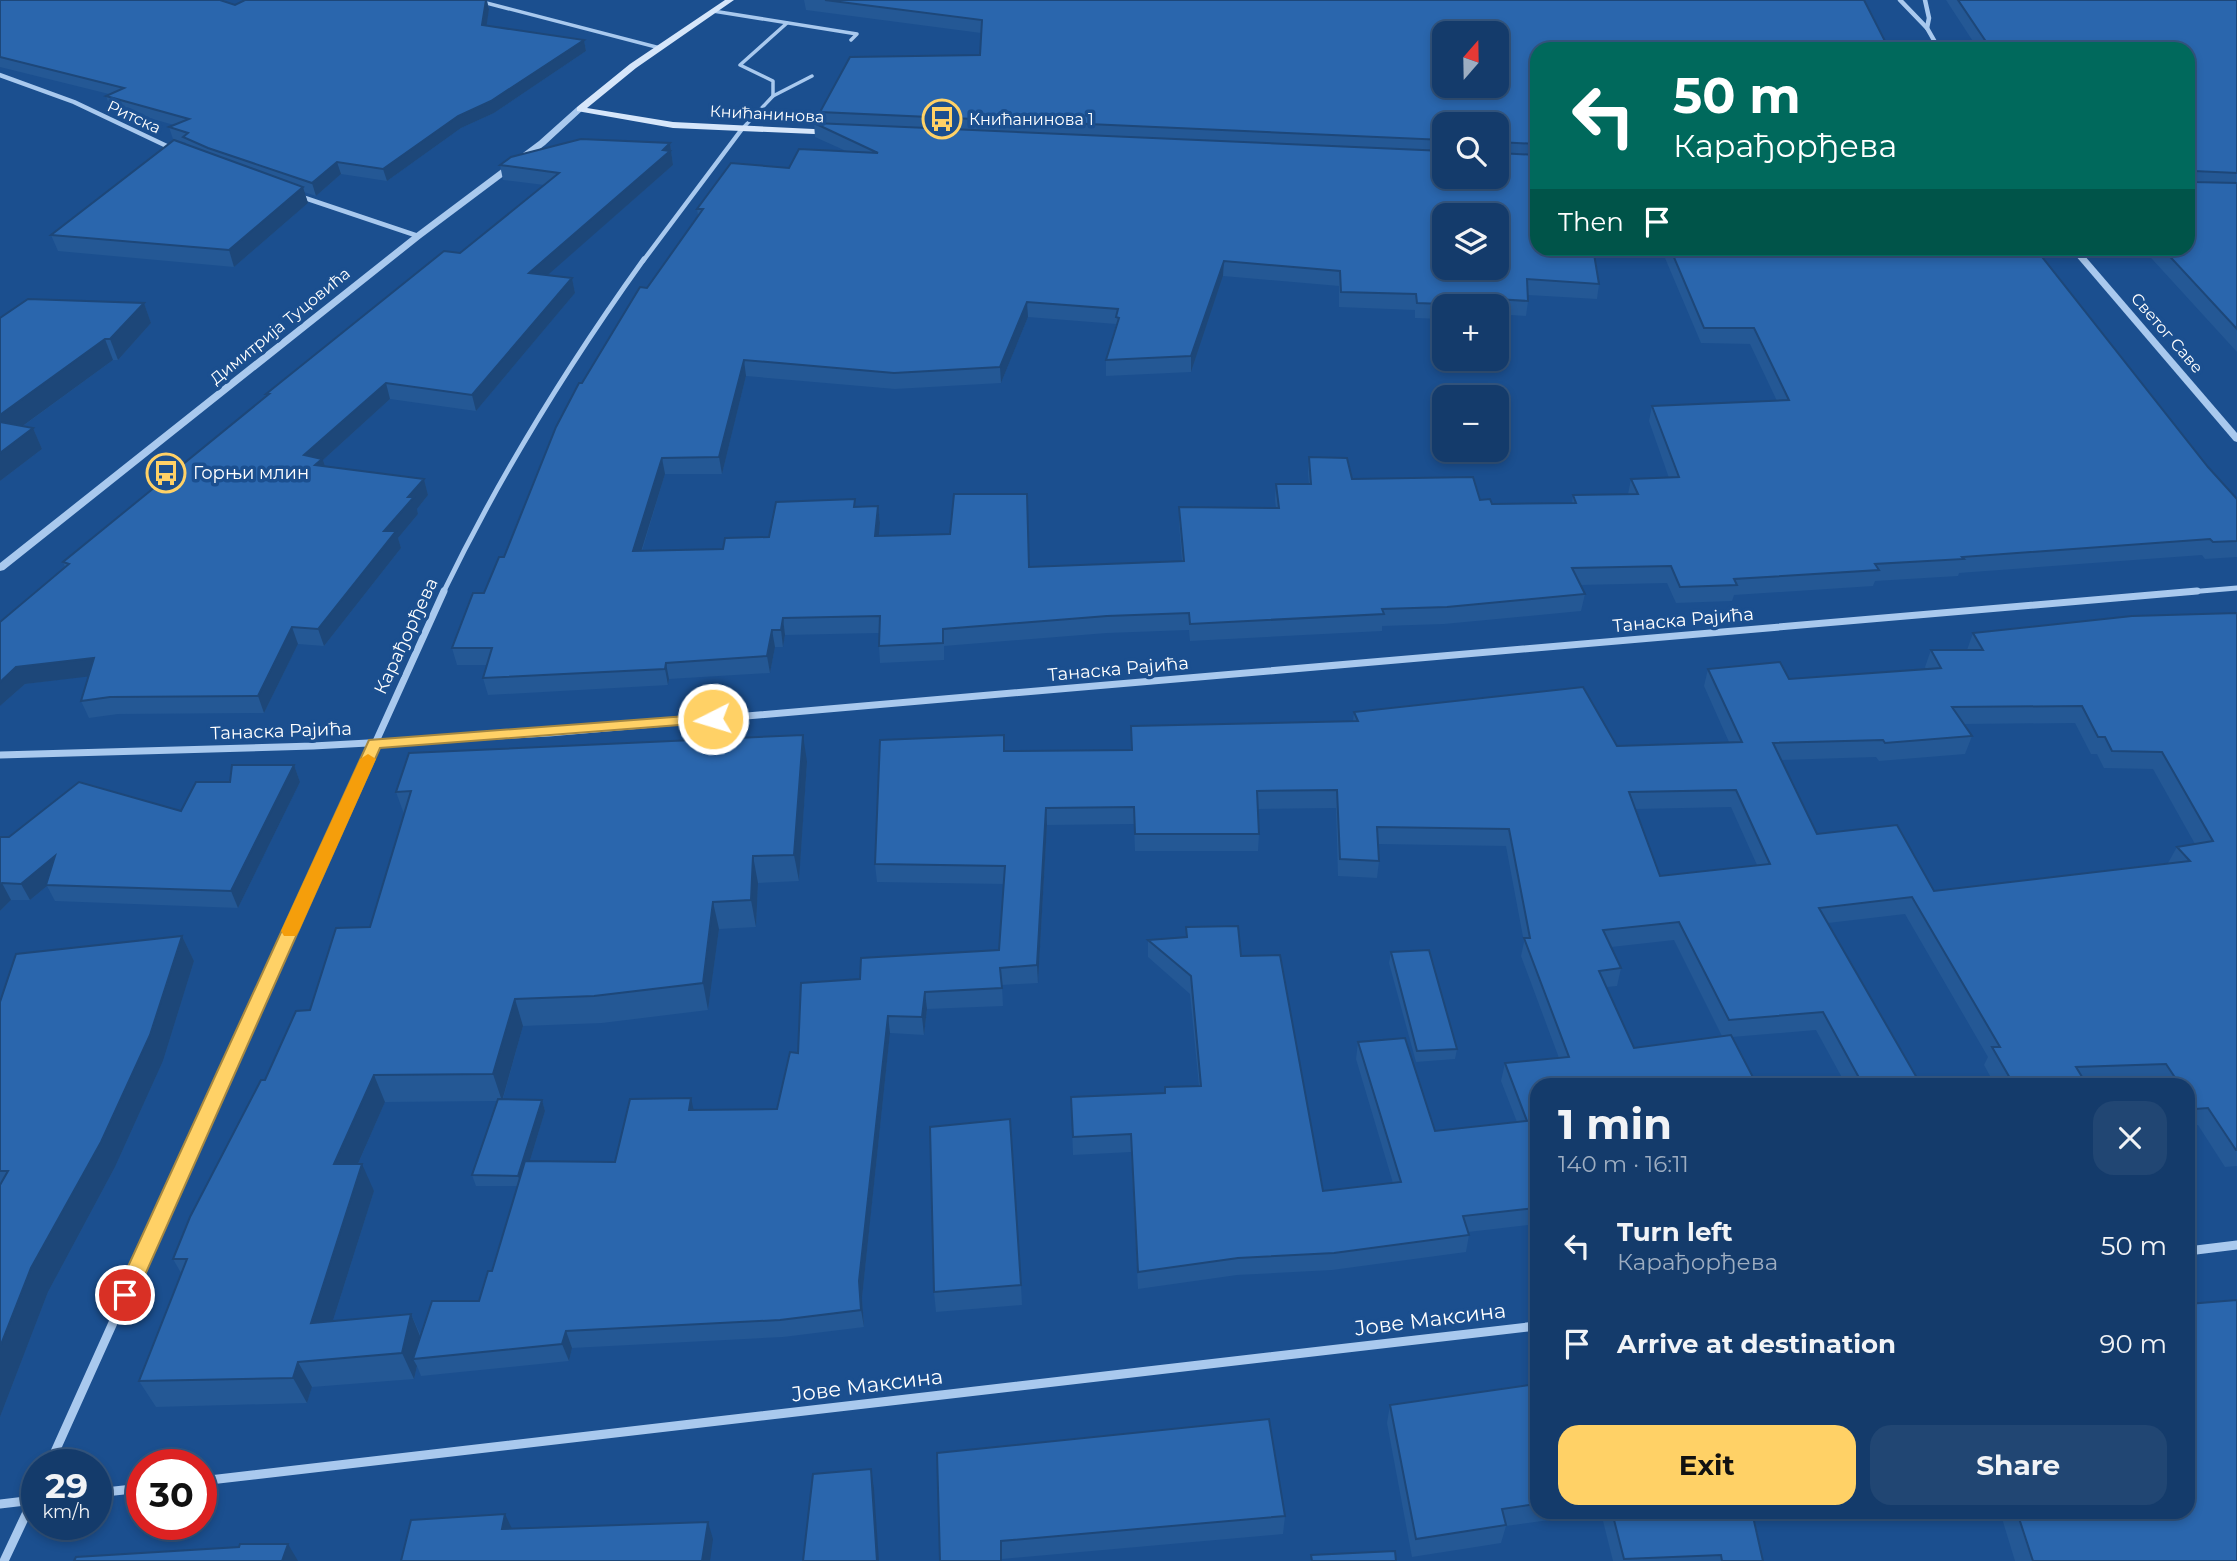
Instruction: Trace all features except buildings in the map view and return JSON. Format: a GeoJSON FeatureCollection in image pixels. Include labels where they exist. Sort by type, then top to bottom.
{"type":"FeatureCollection","features":[{"type":"Feature","properties":{"kind":"main road"},"geometry":{"type":"LineString","coordinates":[[579,108],[730,0]]}},
{"type":"Feature","properties":{"kind":"main road","name":"Книћанинова"},"geometry":{"type":"LineString","coordinates":[[579,108],[673,125],[838,134]]}},
{"type":"Feature","properties":{"kind":"street"},"geometry":{"type":"LineString","coordinates":[[1900,0],[1927,28],[1935,42]]}},
{"type":"Feature","properties":{"kind":"street"},"geometry":{"type":"LineString","coordinates":[[1925,0],[1929,18],[1927,28]]}},
{"type":"Feature","properties":{"kind":"street","name":"Ритска"},"geometry":{"type":"LineString","coordinates":[[0,75],[74,102],[179,152]]}},
{"type":"Feature","properties":{"kind":"street","name":"Димитрија Туцовића"},"geometry":{"type":"LineString","coordinates":[[0,568],[418,236],[542,143],[579,108]]}},
{"type":"Feature","properties":{"kind":"street","name":"Карађорђева"},"geometry":{"type":"LineString","coordinates":[[56,1449],[375,744],[448,587],[509,466],[586,343],[661,233],[742,129]]}},
{"type":"Feature","properties":{"kind":"street"},"geometry":{"type":"LineString","coordinates":[[291,193],[418,236]]}},
{"type":"Feature","properties":{"kind":"street","name":"Светог Саве"},"geometry":{"type":"LineString","coordinates":[[2080,256],[2237,439]]}},
{"type":"Feature","properties":{"kind":"street","name":"Танаска Рајића"},"geometry":{"type":"LineString","coordinates":[[0,755],[375,744],[562,732],[2237,587]]}},
{"type":"Feature","properties":{"kind":"street"},"geometry":{"type":"LineString","coordinates":[[2195,1250],[2237,1245]]}},
{"type":"Feature","properties":{"kind":"street","name":"Јове Максина"},"geometry":{"type":"LineString","coordinates":[[217,1479],[1530,1327]]}},
{"type":"Feature","properties":{"kind":"street"},"geometry":{"type":"LineString","coordinates":[[0,1504],[21,1500]]}},
{"type":"Feature","properties":{"kind":"street"},"geometry":{"type":"LineString","coordinates":[[4,1561],[21,1526]]}},
{"type":"Feature","properties":{"kind":"lane"},"geometry":{"type":"LineString","coordinates":[[475,0],[660,48]]}},
{"type":"Feature","properties":{"kind":"lane"},"geometry":{"type":"LineString","coordinates":[[713,11],[857,34],[851,40]]}},
{"type":"Feature","properties":{"kind":"lane"},"geometry":{"type":"LineString","coordinates":[[773,96],[772,81],[740,65],[787,23]]}},
{"type":"Feature","properties":{"kind":"lane"},"geometry":{"type":"LineString","coordinates":[[742,129],[773,96],[812,76]]}},
{"type":"Feature","properties":{"kind":"slow traffic"},"geometry":{"type":"LineString","coordinates":[[290,931],[368,759]]}},
{"type":"Feature","properties":{"kind":"place","name":"Книћанинова 1"},"geometry":{"type":"Point","coordinates":[942,119]}},
{"type":"Feature","properties":{"kind":"place","name":"Горњи млин"},"geometry":{"type":"Point","coordinates":[166,473]}},
{"type":"Feature","properties":{"kind":"route"},"geometry":{"type":"LineString","coordinates":[[125,1295],[375,744],[713,719]]}}]}
